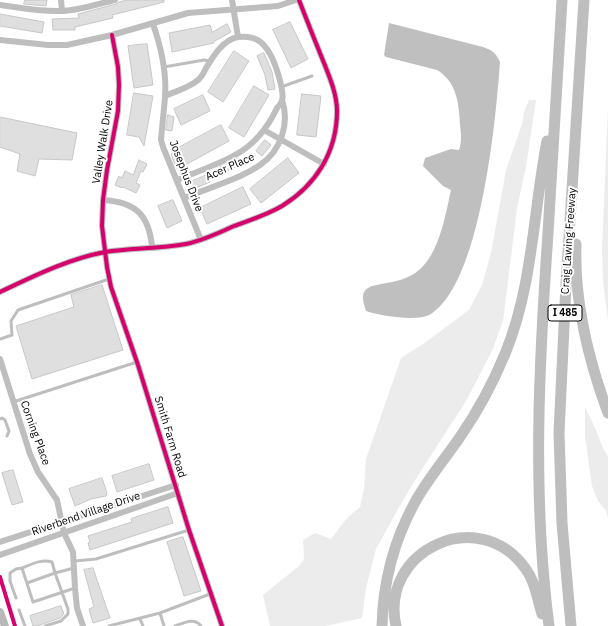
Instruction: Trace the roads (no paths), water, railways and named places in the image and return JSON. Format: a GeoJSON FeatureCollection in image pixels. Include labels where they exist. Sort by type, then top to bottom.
{"type":"FeatureCollection","features":[{"type":"Feature","properties":{"kind":"highway","name":"Craig Lawing Freeway"},"geometry":{"type":"LineString","coordinates":[[549,626],[541,540],[538,412],[541,333],[562,0]]}},
{"type":"Feature","properties":{"kind":"highway","name":"Craig Lawing Freeway"},"geometry":{"type":"LineString","coordinates":[[571,626],[562,523],[559,433],[566,284],[584,0]]}},
{"type":"Feature","properties":{"kind":"highway"},"geometry":{"type":"LineString","coordinates":[[382,626],[385,588],[390,566],[406,521],[425,487],[480,405],[498,371],[513,333],[526,285],[546,143],[556,100]]}},
{"type":"Feature","properties":{"kind":"highway"},"geometry":{"type":"LineString","coordinates":[[576,143],[576,254],[580,305],[591,362],[608,413]]}},
{"type":"Feature","properties":{"kind":"highway"},"geometry":{"type":"LineString","coordinates":[[396,626],[394,613],[397,593],[400,583],[409,566],[415,559],[432,546],[452,539],[469,537],[490,541],[500,546],[520,562],[530,576],[534,586],[545,626]]}},
{"type":"Feature","properties":{"kind":"main road"},"geometry":{"type":"LineString","coordinates":[[0,612],[4,626]]}},
{"type":"Feature","properties":{"kind":"street"},"geometry":{"type":"LineString","coordinates":[[61,0],[62,11]]}},
{"type":"Feature","properties":{"kind":"street"},"geometry":{"type":"LineString","coordinates":[[0,4],[37,10],[62,11],[89,7],[115,0]]}},
{"type":"Feature","properties":{"kind":"street"},"geometry":{"type":"LineString","coordinates":[[165,96],[192,85],[200,79],[210,61],[220,48],[230,40],[238,37],[232,0]]}},
{"type":"Feature","properties":{"kind":"street"},"geometry":{"type":"LineString","coordinates":[[0,40],[48,45],[67,45],[112,35],[188,13],[278,6],[298,0],[328,72],[337,111],[331,147],[324,164],[311,184],[280,207],[201,240],[187,244],[104,252],[60,265],[0,292]]}},
{"type":"Feature","properties":{"kind":"street","name":"Josephus Drive"},"geometry":{"type":"LineString","coordinates":[[153,24],[164,67],[165,96],[162,140],[163,147],[201,240]]}},
{"type":"Feature","properties":{"kind":"street","name":"Valley Walk Drive"},"geometry":{"type":"LineString","coordinates":[[104,252],[102,226],[103,200],[118,111],[119,85],[118,67],[112,35]]}},
{"type":"Feature","properties":{"kind":"street","name":"Acer Place"},"geometry":{"type":"LineString","coordinates":[[184,198],[246,173],[262,164],[281,141],[285,128],[285,108],[282,100],[281,87],[272,57],[265,44],[257,39],[238,37]]}},
{"type":"Feature","properties":{"kind":"street"},"geometry":{"type":"LineString","coordinates":[[176,180],[236,155],[248,147],[274,117],[282,100]]}},
{"type":"Feature","properties":{"kind":"street"},"geometry":{"type":"LineString","coordinates":[[264,130],[324,164]]}},
{"type":"Feature","properties":{"kind":"street"},"geometry":{"type":"LineString","coordinates":[[103,200],[124,203],[139,212],[147,222],[152,247]]}},
{"type":"Feature","properties":{"kind":"street","name":"Smith Farm Road"},"geometry":{"type":"LineString","coordinates":[[104,252],[109,279],[137,362],[189,530],[222,626]]}},
{"type":"Feature","properties":{"kind":"street","name":"Corning Place"},"geometry":{"type":"LineString","coordinates":[[0,359],[30,454],[38,472],[57,500],[64,533],[75,560],[74,568],[77,608],[83,626]]}},
{"type":"Feature","properties":{"kind":"street","name":"Riverbend Village Drive"},"geometry":{"type":"LineString","coordinates":[[0,542],[176,485]]}},
{"type":"Feature","properties":{"kind":"street","name":"Riverbend Village Drive"},"geometry":{"type":"LineString","coordinates":[[0,555],[178,493]]}},
{"type":"Feature","properties":{"kind":"lane"},"geometry":{"type":"LineString","coordinates":[[164,67],[204,60],[210,61]]}},
{"type":"Feature","properties":{"kind":"lane"},"geometry":{"type":"LineString","coordinates":[[281,87],[312,76]]}},
{"type":"Feature","properties":{"kind":"lane"},"geometry":{"type":"LineString","coordinates":[[0,339],[12,335],[10,320],[18,310],[109,279]]}},
{"type":"Feature","properties":{"kind":"lane"},"geometry":{"type":"LineString","coordinates":[[13,402],[137,362]]}},
{"type":"Feature","properties":{"kind":"lane"},"geometry":{"type":"LineString","coordinates":[[0,419],[2,418],[5,420],[9,431],[7,436]]}},
{"type":"Feature","properties":{"kind":"lane"},"geometry":{"type":"LineString","coordinates":[[75,560],[96,559],[189,530]]}},
{"type":"Feature","properties":{"kind":"lane"},"geometry":{"type":"LineString","coordinates":[[16,597],[10,581],[10,574],[16,569],[38,562],[47,560],[52,562],[68,609],[68,614],[61,621],[46,626]]}},
{"type":"Feature","properties":{"kind":"lane"},"geometry":{"type":"LineString","coordinates":[[22,568],[34,602],[75,588]]}},
{"type":"Feature","properties":{"kind":"lane"},"geometry":{"type":"LineString","coordinates":[[27,583],[74,568]]}},
{"type":"Feature","properties":{"kind":"lane"},"geometry":{"type":"LineString","coordinates":[[109,626],[160,613],[211,594]]}},
{"type":"Feature","properties":{"kind":"lane"},"geometry":{"type":"LineString","coordinates":[[21,610],[20,614],[25,626]]}},
{"type":"Feature","properties":{"kind":"lane"},"geometry":{"type":"LineString","coordinates":[[160,613],[164,626]]}},
{"type":"Feature","properties":{"kind":"lane"},"geometry":{"type":"LineString","coordinates":[[140,619],[143,626]]}},
{"type":"Feature","properties":{"kind":"lane"},"geometry":{"type":"LineString","coordinates":[[175,626],[194,621],[198,622],[201,626]]}},
{"type":"Feature","properties":{"kind":"lane"},"geometry":{"type":"LineString","coordinates":[[123,622],[125,626]]}}]}
